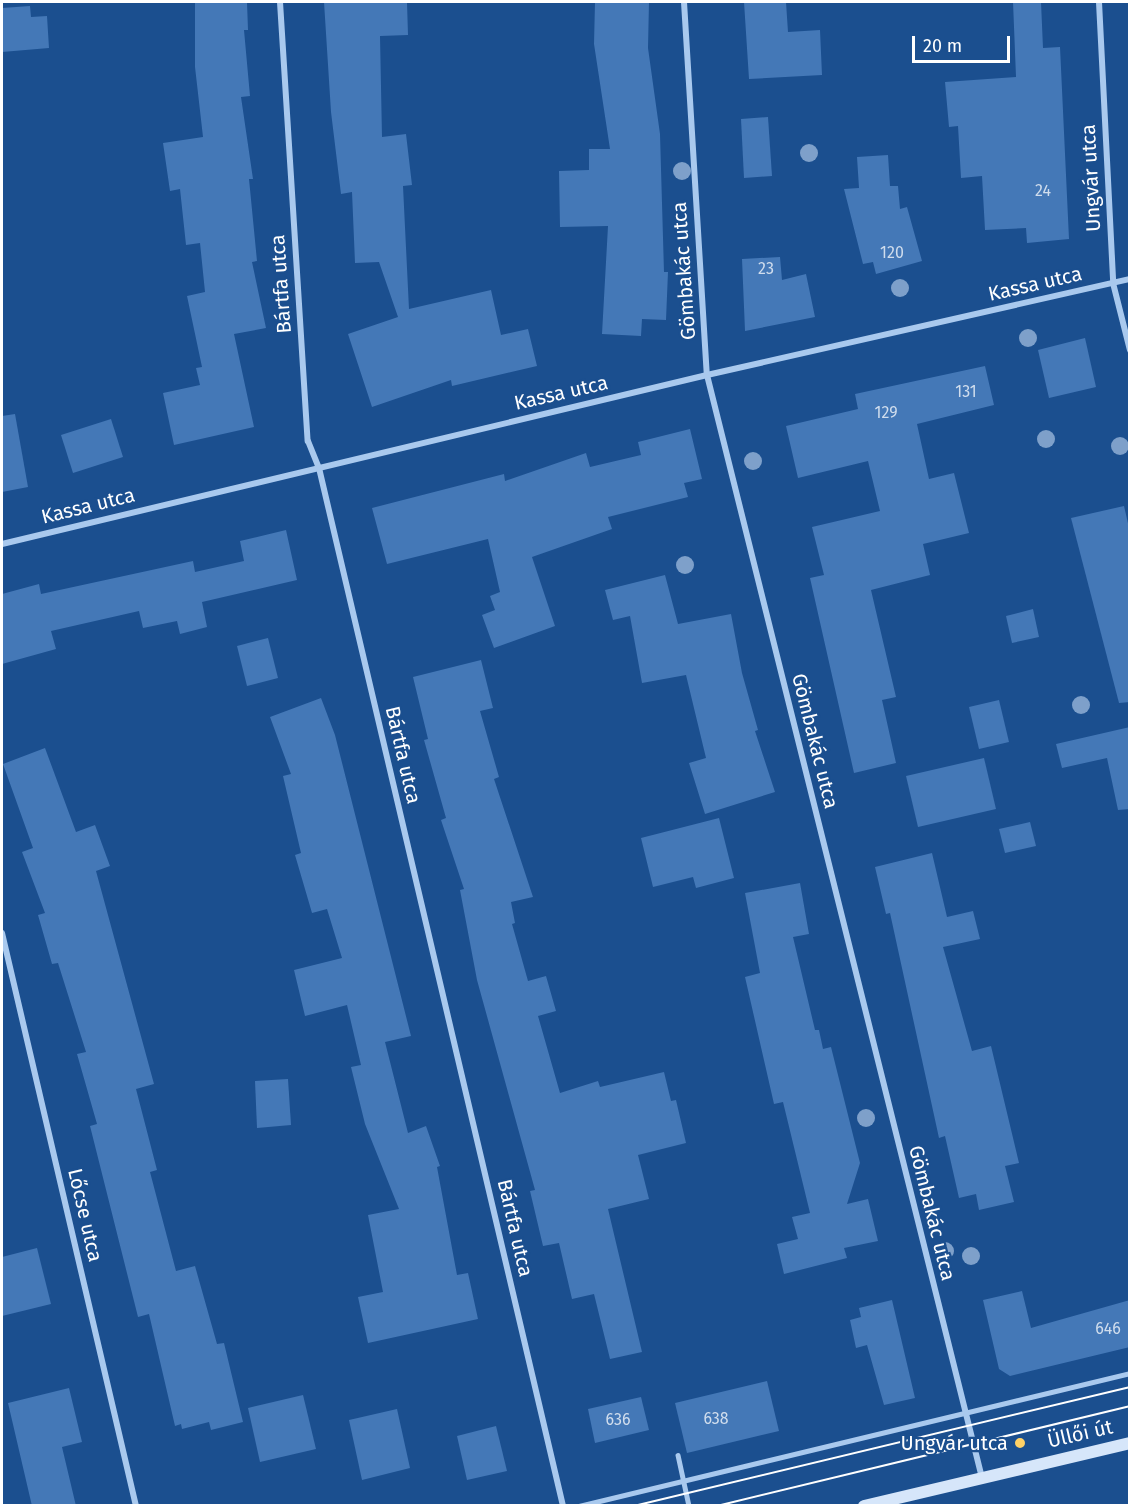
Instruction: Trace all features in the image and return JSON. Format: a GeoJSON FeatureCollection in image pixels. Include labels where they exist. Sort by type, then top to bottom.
{"type":"FeatureCollection","features":[{"type":"Feature","properties":{"kind":"main road","name":"Üllői út"},"geometry":{"type":"LineString","coordinates":[[864,1506],[1130,1443]]}},
{"type":"Feature","properties":{"kind":"street","name":"Bártfa utca"},"geometry":{"type":"LineString","coordinates":[[280,2],[308,441],[319,468],[563,1506]]}},
{"type":"Feature","properties":{"kind":"street","name":"Gömbakác utca"},"geometry":{"type":"LineString","coordinates":[[684,2],[707,375],[982,1478]]}},
{"type":"Feature","properties":{"kind":"street","name":"Ungvár utca"},"geometry":{"type":"LineString","coordinates":[[1099,2],[1113,284],[1130,350]]}},
{"type":"Feature","properties":{"kind":"street","name":"Kassa utca"},"geometry":{"type":"LineString","coordinates":[[2,544],[707,375],[1130,279]]}},
{"type":"Feature","properties":{"kind":"street","name":"Lőcse utca"},"geometry":{"type":"LineString","coordinates":[[2,933],[136,1506]]}},
{"type":"Feature","properties":{"kind":"lane"},"geometry":{"type":"LineString","coordinates":[[579,1506],[965,1410],[1130,1373]]}},
{"type":"Feature","properties":{"kind":"lane"},"geometry":{"type":"LineString","coordinates":[[678,1455],[689,1506]]}},
{"type":"Feature","properties":{"kind":"building"},"geometry":{"type":"Polygon","coordinates":[[[195,2],[247,2],[248,30],[244,30],[250,96],[241,97],[253,179],[249,179],[257,261],[252,262],[266,328],[234,334],[254,427],[174,445],[163,393],[200,385],[196,368],[202,367],[187,296],[205,292],[200,243],[186,245],[180,189],[170,191],[163,143],[203,137],[195,67],[195,2]]]}},
{"type":"Feature","properties":{"kind":"building"},"geometry":{"type":"Polygon","coordinates":[[[324,2],[407,2],[408,35],[380,36],[382,137],[406,134],[412,185],[403,186],[409,309],[491,290],[501,335],[528,329],[537,366],[452,386],[451,380],[372,407],[348,334],[398,317],[379,262],[355,263],[352,192],[341,194],[331,112],[324,2]]]}},
{"type":"Feature","properties":{"kind":"building"},"geometry":{"type":"Polygon","coordinates":[[[595,2],[649,2],[648,48],[660,134],[664,272],[668,272],[666,320],[642,319],[641,336],[602,334],[608,226],[560,227],[559,171],[589,170],[589,149],[610,149],[594,44],[595,2]]]}},
{"type":"Feature","properties":{"kind":"building"},"geometry":{"type":"Polygon","coordinates":[[[744,2],[786,2],[788,32],[820,30],[822,75],[749,79],[744,2]]]}},
{"type":"Feature","properties":{"kind":"building"},"geometry":{"type":"Polygon","coordinates":[[[1013,2],[1041,2],[1043,48],[1060,47],[1069,239],[1027,243],[1026,228],[985,230],[982,176],[961,178],[958,126],[949,127],[945,82],[1016,77],[1013,2]]]}},
{"type":"Feature","properties":{"kind":"building"},"geometry":{"type":"Polygon","coordinates":[[[30,6],[31,17],[47,16],[49,48],[2,52],[2,8],[30,6]]]}},
{"type":"Feature","properties":{"kind":"building"},"geometry":{"type":"Polygon","coordinates":[[[768,117],[772,176],[744,178],[741,119],[768,117]]]}},
{"type":"Feature","properties":{"kind":"building"},"geometry":{"type":"Polygon","coordinates":[[[888,155],[890,186],[898,186],[900,209],[907,207],[922,261],[876,274],[873,262],[863,264],[844,189],[859,188],[857,157],[888,155]]]}},
{"type":"Feature","properties":{"kind":"building"},"geometry":{"type":"Polygon","coordinates":[[[780,257],[782,280],[806,274],[815,317],[745,331],[742,259],[780,257]]]}},
{"type":"Feature","properties":{"kind":"building"},"geometry":{"type":"Polygon","coordinates":[[[1085,338],[1096,387],[1049,398],[1038,350],[1085,338]]]}},
{"type":"Feature","properties":{"kind":"building"},"geometry":{"type":"Polygon","coordinates":[[[985,366],[994,405],[917,424],[929,479],[954,473],[969,533],[923,544],[930,575],[871,590],[896,697],[882,700],[896,763],[854,773],[810,578],[824,575],[812,527],[880,511],[868,461],[798,478],[786,426],[858,409],[855,394],[985,366]]]}},
{"type":"Feature","properties":{"kind":"building"},"geometry":{"type":"Polygon","coordinates":[[[15,414],[28,487],[2,492],[2,416],[15,414]]]}},
{"type":"Feature","properties":{"kind":"building"},"geometry":{"type":"Polygon","coordinates":[[[111,419],[123,457],[73,473],[61,435],[111,419]]]}},
{"type":"Feature","properties":{"kind":"building"},"geometry":{"type":"Polygon","coordinates":[[[690,429],[702,479],[684,483],[688,497],[608,517],[612,529],[532,557],[555,626],[494,648],[482,615],[495,610],[490,596],[500,592],[488,539],[387,564],[372,508],[504,474],[505,481],[586,453],[590,467],[641,455],[638,442],[690,429]]]}},
{"type":"Feature","properties":{"kind":"building"},"geometry":{"type":"Polygon","coordinates":[[[1124,506],[1130,532],[1130,702],[1119,703],[1071,518],[1124,506]]]}},
{"type":"Feature","properties":{"kind":"building"},"geometry":{"type":"Polygon","coordinates":[[[286,530],[297,580],[202,602],[207,627],[180,634],[177,621],[143,628],[139,611],[51,631],[56,649],[2,664],[2,594],[39,584],[41,594],[193,561],[195,572],[244,561],[240,541],[286,530]]]}},
{"type":"Feature","properties":{"kind":"building"},"geometry":{"type":"Polygon","coordinates":[[[665,575],[678,624],[731,614],[742,673],[758,730],[755,731],[775,792],[705,814],[689,763],[706,758],[686,675],[642,683],[630,616],[613,620],[605,590],[665,575]]]}},
{"type":"Feature","properties":{"kind":"building"},"geometry":{"type":"Polygon","coordinates":[[[1033,609],[1039,637],[1012,643],[1006,616],[1033,609]]]}},
{"type":"Feature","properties":{"kind":"building"},"geometry":{"type":"Polygon","coordinates":[[[268,638],[278,678],[247,686],[237,646],[268,638]]]}},
{"type":"Feature","properties":{"kind":"building"},"geometry":{"type":"Polygon","coordinates":[[[481,660],[493,708],[480,711],[499,777],[494,779],[533,897],[511,902],[515,923],[512,924],[528,981],[546,976],[556,1011],[538,1016],[560,1093],[598,1081],[600,1087],[664,1072],[671,1101],[676,1100],[686,1143],[638,1155],[649,1199],[608,1209],[642,1352],[610,1359],[594,1294],[572,1299],[559,1243],[543,1246],[530,1191],[535,1190],[477,980],[460,890],[464,889],[441,820],[446,818],[424,740],[428,739],[413,677],[481,660]]]}},
{"type":"Feature","properties":{"kind":"building"},"geometry":{"type":"Polygon","coordinates":[[[321,698],[335,735],[411,1036],[385,1042],[408,1133],[426,1126],[440,1166],[437,1167],[457,1275],[468,1273],[478,1319],[368,1343],[358,1297],[383,1292],[368,1215],[399,1209],[365,1124],[351,1067],[361,1065],[347,1005],[305,1016],[294,970],[342,958],[327,909],[312,913],[295,855],[301,853],[283,776],[291,774],[270,717],[321,698]]]}},
{"type":"Feature","properties":{"kind":"building"},"geometry":{"type":"Polygon","coordinates":[[[999,700],[1009,742],[979,749],[969,707],[999,700]]]}},
{"type":"Feature","properties":{"kind":"building"},"geometry":{"type":"Polygon","coordinates":[[[1130,727],[1130,809],[1118,810],[1107,758],[1062,768],[1056,744],[1130,727]]]}},
{"type":"Feature","properties":{"kind":"building"},"geometry":{"type":"Polygon","coordinates":[[[45,748],[76,832],[95,825],[110,866],[96,871],[154,1084],[136,1089],[157,1170],[150,1172],[176,1271],[195,1266],[217,1344],[224,1343],[243,1422],[211,1430],[209,1422],[182,1429],[181,1424],[175,1426],[149,1314],[138,1317],[90,1126],[97,1124],[77,1054],[86,1052],[58,963],[52,964],[38,915],[45,913],[22,852],[33,848],[3,764],[45,748]]]}},
{"type":"Feature","properties":{"kind":"building"},"geometry":{"type":"Polygon","coordinates":[[[984,758],[996,809],[918,827],[906,776],[984,758]]]}},
{"type":"Feature","properties":{"kind":"building"},"geometry":{"type":"Polygon","coordinates":[[[719,818],[734,878],[696,888],[693,877],[653,887],[641,838],[719,818]]]}},
{"type":"Feature","properties":{"kind":"building"},"geometry":{"type":"Polygon","coordinates":[[[1030,822],[1036,846],[1005,853],[999,829],[1030,822]]]}},
{"type":"Feature","properties":{"kind":"building"},"geometry":{"type":"Polygon","coordinates":[[[932,853],[947,917],[973,911],[980,939],[943,947],[972,1051],[991,1046],[1019,1163],[1005,1166],[1014,1202],[979,1210],[976,1194],[959,1198],[945,1136],[939,1138],[890,913],[886,914],[875,867],[932,853]]]}},
{"type":"Feature","properties":{"kind":"building"},"geometry":{"type":"Polygon","coordinates":[[[800,883],[809,934],[793,937],[815,1030],[819,1030],[823,1049],[831,1047],[860,1163],[847,1204],[868,1199],[878,1241],[844,1248],[847,1258],[784,1274],[777,1244],[798,1239],[792,1217],[810,1213],[783,1102],[774,1104],[745,977],[760,973],[745,893],[800,883]]]}},
{"type":"Feature","properties":{"kind":"building"},"geometry":{"type":"Polygon","coordinates":[[[288,1079],[291,1125],[257,1128],[255,1081],[288,1079]]]}},
{"type":"Feature","properties":{"kind":"building"},"geometry":{"type":"Polygon","coordinates":[[[37,1248],[51,1304],[2,1316],[2,1257],[37,1248]]]}},
{"type":"Feature","properties":{"kind":"building"},"geometry":{"type":"Polygon","coordinates":[[[1022,1291],[1031,1328],[1130,1300],[1130,1347],[1010,1376],[999,1369],[983,1300],[1022,1291]]]}},
{"type":"Feature","properties":{"kind":"building"},"geometry":{"type":"Polygon","coordinates":[[[892,1300],[915,1398],[884,1405],[867,1345],[856,1348],[850,1320],[861,1317],[859,1308],[892,1300]]]}},
{"type":"Feature","properties":{"kind":"building"},"geometry":{"type":"Polygon","coordinates":[[[767,1381],[779,1431],[687,1453],[675,1403],[767,1381]]]}},
{"type":"Feature","properties":{"kind":"building"},"geometry":{"type":"Polygon","coordinates":[[[69,1388],[82,1442],[62,1447],[76,1506],[32,1506],[8,1403],[69,1388]]]}},
{"type":"Feature","properties":{"kind":"building"},"geometry":{"type":"Polygon","coordinates":[[[303,1395],[316,1449],[260,1462],[248,1408],[303,1395]]]}},
{"type":"Feature","properties":{"kind":"building"},"geometry":{"type":"Polygon","coordinates":[[[641,1397],[649,1430],[595,1443],[588,1409],[641,1397]]]}},
{"type":"Feature","properties":{"kind":"building"},"geometry":{"type":"Polygon","coordinates":[[[397,1409],[410,1468],[362,1480],[349,1420],[397,1409]]]}},
{"type":"Feature","properties":{"kind":"building"},"geometry":{"type":"Polygon","coordinates":[[[496,1426],[507,1471],[467,1480],[457,1436],[496,1426]]]}},
{"type":"Feature","properties":{"kind":"tram line"},"geometry":{"type":"LineString","coordinates":[[634,1506],[1130,1387]]}},
{"type":"Feature","properties":{"kind":"tram line"},"geometry":{"type":"LineString","coordinates":[[717,1506],[1130,1406]]}},
{"type":"Feature","properties":{"kind":"place","name":"Ungvár utca"},"geometry":{"type":"Point","coordinates":[1020,1443]}}]}
